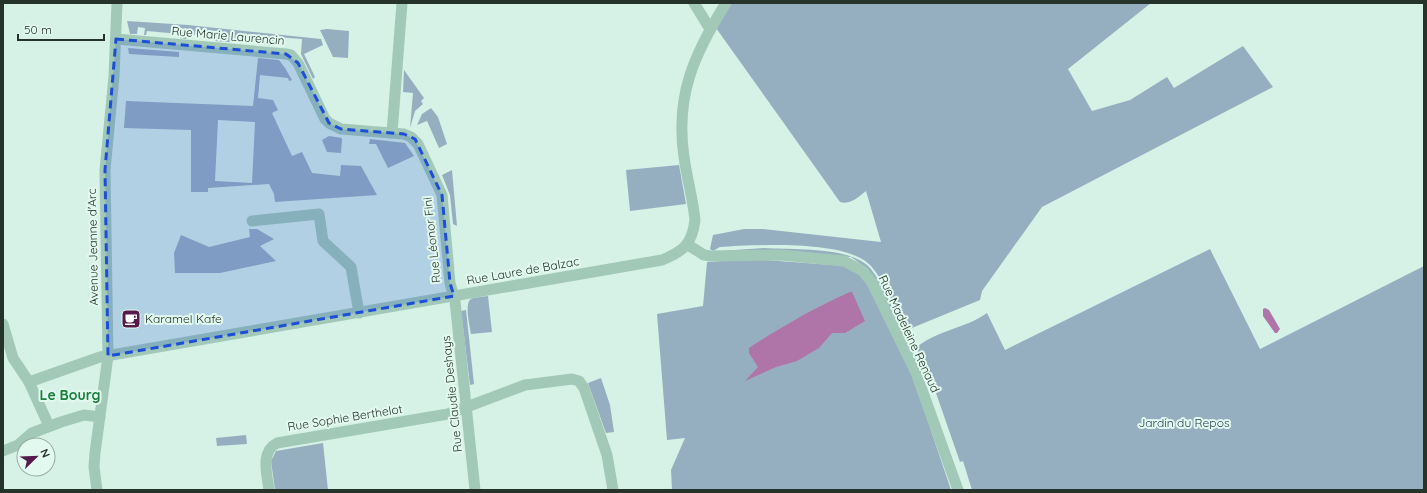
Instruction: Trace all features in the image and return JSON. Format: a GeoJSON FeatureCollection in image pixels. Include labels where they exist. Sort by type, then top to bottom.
{"type":"FeatureCollection","features":[{"type":"Feature","properties":{"kind":"street","name":"Avenue Jeanne d'Arc"},"geometry":{"type":"LineString","coordinates":[[97,490],[94,467],[108,356],[105,170],[116,39],[117,3]]}},
{"type":"Feature","properties":{"kind":"street"},"geometry":{"type":"LineString","coordinates":[[392,133],[402,3]]}},
{"type":"Feature","properties":{"kind":"street"},"geometry":{"type":"LineString","coordinates":[[694,3],[710,29]]}},
{"type":"Feature","properties":{"kind":"street"},"geometry":{"type":"LineString","coordinates":[[688,245],[693,233],[695,220],[682,141],[682,106],[689,75],[710,29],[726,3]]}},
{"type":"Feature","properties":{"kind":"street","name":"Rue Marie Laurencin"},"geometry":{"type":"LineString","coordinates":[[116,39],[291,55],[298,63],[325,119],[329,123],[341,129],[392,133]]}},
{"type":"Feature","properties":{"kind":"street","name":"Rue Léonor Fini"},"geometry":{"type":"LineString","coordinates":[[392,133],[404,134],[415,139],[442,195],[450,283],[454,296]]}},
{"type":"Feature","properties":{"kind":"street"},"geometry":{"type":"LineString","coordinates":[[252,221],[319,214],[323,241],[351,267],[359,313]]}},
{"type":"Feature","properties":{"kind":"street","name":"Rue Laure de Balzac"},"geometry":{"type":"LineString","coordinates":[[30,382],[108,356],[662,260],[673,256],[688,245]]}},
{"type":"Feature","properties":{"kind":"street","name":"Rue Madeleine Renaud"},"geometry":{"type":"LineString","coordinates":[[688,245],[704,255],[781,255],[844,261],[863,271],[873,284],[917,376],[958,490]]}},
{"type":"Feature","properties":{"kind":"street","name":"Rue Claudie Deshays"},"geometry":{"type":"LineString","coordinates":[[454,296],[468,408],[475,490]]}},
{"type":"Feature","properties":{"kind":"street"},"geometry":{"type":"LineString","coordinates":[[3,324],[6,349],[30,382],[50,426]]}},
{"type":"Feature","properties":{"kind":"street","name":"Rue Sophie Berthelot"},"geometry":{"type":"LineString","coordinates":[[269,490],[266,459],[269,449],[277,443],[448,414],[468,408],[525,385],[572,379],[577,380],[584,388],[608,455],[613,490]]}},
{"type":"Feature","properties":{"kind":"street"},"geometry":{"type":"LineString","coordinates":[[3,451],[18,445],[32,433],[50,426],[84,415],[100,417]]}},
{"type":"Feature","properties":{"kind":"highlighted area"},"geometry":{"type":"Polygon","coordinates":[[[116,39],[286,54],[298,63],[329,123],[341,129],[404,134],[415,139],[442,195],[450,283],[454,296],[108,356],[105,170],[116,39]]]}},
{"type":"Feature","properties":{"kind":"green space"},"geometry":{"type":"Polygon","coordinates":[[[730,3],[1151,3],[1068,69],[1092,111],[1130,100],[1167,77],[1174,88],[1243,46],[1273,87],[1042,207],[982,291],[980,300],[907,330],[886,288],[871,266],[859,257],[842,251],[800,246],[755,245],[720,247],[713,251],[710,249],[713,235],[744,229],[763,229],[881,242],[866,191],[851,201],[844,203],[840,202],[716,28],[730,3]]]}},
{"type":"Feature","properties":{"kind":"green space"},"geometry":{"type":"Polygon","coordinates":[[[127,21],[188,25],[321,39],[323,45],[304,54],[315,77],[313,79],[301,54],[302,39],[275,37],[274,46],[259,44],[259,40],[231,38],[230,42],[215,41],[215,37],[187,34],[186,39],[180,38],[180,34],[147,31],[146,35],[144,35],[145,28],[138,27],[137,34],[130,34],[127,21]]]}},
{"type":"Feature","properties":{"kind":"green space"},"geometry":{"type":"Polygon","coordinates":[[[327,29],[349,31],[348,58],[333,57],[320,30],[327,29]]]}},
{"type":"Feature","properties":{"kind":"green space"},"geometry":{"type":"Polygon","coordinates":[[[128,48],[179,52],[179,57],[129,54],[128,48]]]}},
{"type":"Feature","properties":{"kind":"green space"},"geometry":{"type":"Polygon","coordinates":[[[258,58],[279,60],[292,80],[289,81],[288,78],[260,75],[258,98],[273,100],[278,110],[272,113],[292,156],[302,152],[312,173],[340,176],[341,165],[361,166],[377,195],[275,202],[274,194],[269,184],[208,188],[208,192],[191,192],[191,130],[124,128],[126,101],[253,106],[258,58]],[[218,120],[215,181],[252,183],[255,122],[218,120]]]}},
{"type":"Feature","properties":{"kind":"green space"},"geometry":{"type":"Polygon","coordinates":[[[404,70],[424,98],[421,101],[423,104],[415,111],[410,128],[413,93],[403,92],[404,70]]]}},
{"type":"Feature","properties":{"kind":"green space"},"geometry":{"type":"Polygon","coordinates":[[[431,108],[438,117],[447,144],[439,148],[427,121],[417,125],[422,114],[431,108]]]}},
{"type":"Feature","properties":{"kind":"green space"},"geometry":{"type":"Polygon","coordinates":[[[329,136],[342,138],[341,153],[327,152],[322,140],[329,136]]]}},
{"type":"Feature","properties":{"kind":"green space"},"geometry":{"type":"Polygon","coordinates":[[[370,139],[405,143],[414,156],[388,168],[376,144],[369,144],[370,139]]]}},
{"type":"Feature","properties":{"kind":"green space"},"geometry":{"type":"Polygon","coordinates":[[[679,165],[686,204],[630,211],[626,170],[679,165]]]}},
{"type":"Feature","properties":{"kind":"green space"},"geometry":{"type":"Polygon","coordinates":[[[452,170],[457,226],[453,224],[450,195],[442,175],[452,170]]]}},
{"type":"Feature","properties":{"kind":"green space"},"geometry":{"type":"Polygon","coordinates":[[[249,229],[257,229],[274,239],[260,246],[276,261],[220,273],[175,273],[174,253],[181,235],[209,247],[250,237],[249,229]]]}},
{"type":"Feature","properties":{"kind":"green space"},"geometry":{"type":"Polygon","coordinates":[[[764,248],[820,250],[849,256],[861,261],[870,268],[880,282],[903,331],[868,269],[851,257],[720,251],[764,248]]]}},
{"type":"Feature","properties":{"kind":"green space","name":"Jardin du Repos"},"geometry":{"type":"Polygon","coordinates":[[[1210,249],[1260,349],[1424,266],[1424,490],[972,490],[963,461],[960,462],[929,373],[916,348],[932,337],[969,323],[987,313],[1005,350],[1210,249]]]}},
{"type":"Feature","properties":{"kind":"green space"},"geometry":{"type":"Polygon","coordinates":[[[753,259],[846,266],[859,274],[867,284],[914,380],[951,490],[672,490],[671,470],[685,438],[667,440],[657,314],[703,306],[707,262],[753,259]]]}},
{"type":"Feature","properties":{"kind":"green space"},"geometry":{"type":"Polygon","coordinates":[[[488,296],[492,332],[471,334],[468,310],[469,301],[473,298],[488,296]]]}},
{"type":"Feature","properties":{"kind":"green space"},"geometry":{"type":"Polygon","coordinates":[[[466,310],[474,384],[470,385],[461,311],[466,310]]]}},
{"type":"Feature","properties":{"kind":"green space"},"geometry":{"type":"Polygon","coordinates":[[[601,378],[610,405],[614,432],[606,433],[588,383],[601,378]]]}},
{"type":"Feature","properties":{"kind":"green space"},"geometry":{"type":"Polygon","coordinates":[[[246,435],[247,444],[217,446],[216,438],[246,435]]]}},
{"type":"Feature","properties":{"kind":"green space"},"geometry":{"type":"Polygon","coordinates":[[[323,443],[328,490],[275,490],[271,461],[276,451],[323,443]]]}},
{"type":"Feature","properties":{"kind":"shaded area"},"geometry":{"type":"Polygon","coordinates":[[[852,292],[865,321],[845,333],[832,333],[819,348],[797,361],[776,367],[745,381],[758,367],[749,353],[749,348],[798,318],[852,292]]]}},
{"type":"Feature","properties":{"kind":"shaded area"},"geometry":{"type":"Polygon","coordinates":[[[1265,308],[1269,310],[1280,329],[1277,333],[1275,333],[1263,316],[1263,309],[1265,308]]]}},
{"type":"Feature","properties":{"kind":"place","name":"Karamel Kafe"},"geometry":{"type":"Point","coordinates":[131,319]}},
{"type":"Feature","properties":{"kind":"district","name":"Le Bourg"},"geometry":{"type":"Point","coordinates":[70,395]}}]}
